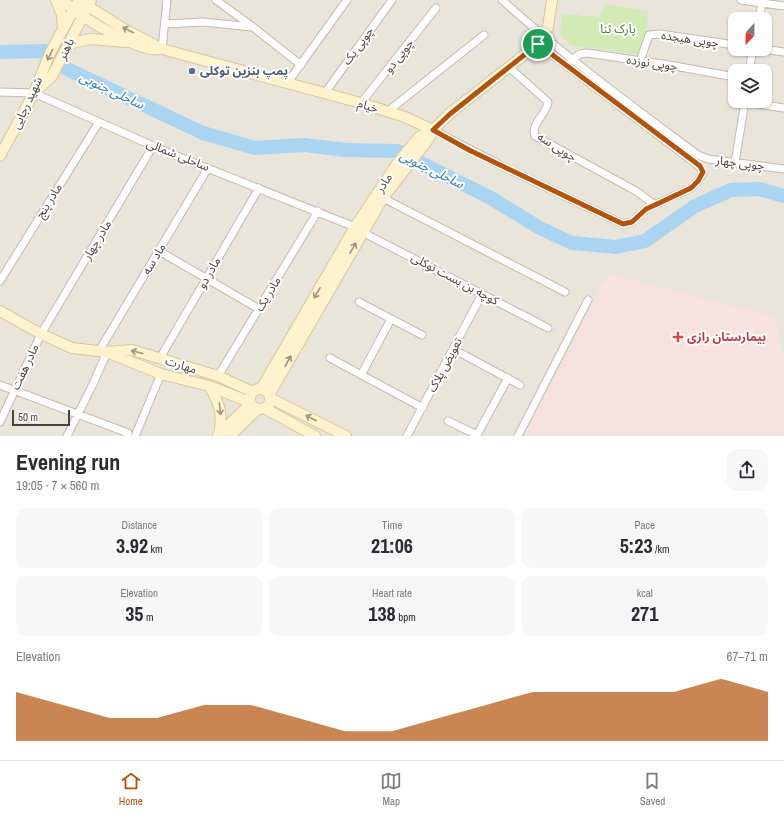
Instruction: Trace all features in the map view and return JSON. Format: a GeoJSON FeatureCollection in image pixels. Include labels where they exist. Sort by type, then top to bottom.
{"type":"FeatureCollection","features":[{"type":"Feature","properties":{"kind":"main road"},"geometry":{"type":"LineString","coordinates":[[56,0],[62,15],[63,29]]}},
{"type":"Feature","properties":{"kind":"main road","name":"خیام"},"geometry":{"type":"LineString","coordinates":[[62,0],[78,13],[129,42],[148,49],[162,49]]}},
{"type":"Feature","properties":{"kind":"main road"},"geometry":{"type":"LineString","coordinates":[[433,130],[450,114],[510,68],[541,41],[548,27],[552,0]]}},
{"type":"Feature","properties":{"kind":"main road","name":"باهنر"},"geometry":{"type":"LineString","coordinates":[[34,94],[52,76],[67,46],[83,1]]}},
{"type":"Feature","properties":{"kind":"main road","name":"خیام"},"geometry":{"type":"LineString","coordinates":[[83,1],[124,29],[162,49],[361,103],[405,117],[433,130]]}},
{"type":"Feature","properties":{"kind":"main road","name":"باهنر"},"geometry":{"type":"LineString","coordinates":[[42,70],[63,29],[78,13]]}},
{"type":"Feature","properties":{"kind":"main road"},"geometry":{"type":"LineString","coordinates":[[67,46],[90,39],[129,42]]}},
{"type":"Feature","properties":{"kind":"main road","name":"شهید رجایی"},"geometry":{"type":"LineString","coordinates":[[0,156],[34,94],[42,70]]}},
{"type":"Feature","properties":{"kind":"main road","name":"مادر"},"geometry":{"type":"LineString","coordinates":[[260,399],[359,229],[400,167],[414,150],[419,137],[433,130]]}},
{"type":"Feature","properties":{"kind":"main road","name":"مادر"},"geometry":{"type":"LineString","coordinates":[[359,229],[383,198],[400,167]]}},
{"type":"Feature","properties":{"kind":"main road","name":"مهارت"},"geometry":{"type":"LineString","coordinates":[[0,311],[41,334],[72,348],[103,351],[132,350],[218,376],[260,399],[315,436]]}},
{"type":"Feature","properties":{"kind":"main road","name":"مهارت"},"geometry":{"type":"LineString","coordinates":[[103,351],[161,374],[260,399],[346,436]]}},
{"type":"Feature","properties":{"kind":"main road"},"geometry":{"type":"LineString","coordinates":[[209,386],[219,402],[221,423],[218,435]]}},
{"type":"Feature","properties":{"kind":"main road"},"geometry":{"type":"LineString","coordinates":[[218,435],[260,399]]}},
{"type":"Feature","properties":{"kind":"main road"},"geometry":{"type":"LineString","coordinates":[[230,436],[260,399]]}},
{"type":"Feature","properties":{"kind":"street"},"geometry":{"type":"LineString","coordinates":[[162,49],[167,0]]}},
{"type":"Feature","properties":{"kind":"street"},"geometry":{"type":"LineString","coordinates":[[216,0],[253,27],[300,65]]}},
{"type":"Feature","properties":{"kind":"street"},"geometry":{"type":"LineString","coordinates":[[288,82],[347,0]]}},
{"type":"Feature","properties":{"kind":"street","name":"چوپی یک"},"geometry":{"type":"LineString","coordinates":[[325,93],[392,0]]}},
{"type":"Feature","properties":{"kind":"street"},"geometry":{"type":"LineString","coordinates":[[502,0],[541,41],[571,60]]}},
{"type":"Feature","properties":{"kind":"street"},"geometry":{"type":"LineString","coordinates":[[741,0],[784,6]]}},
{"type":"Feature","properties":{"kind":"street"},"geometry":{"type":"LineString","coordinates":[[760,12],[762,3]]}},
{"type":"Feature","properties":{"kind":"street","name":"چوپی دو"},"geometry":{"type":"LineString","coordinates":[[361,103],[436,8]]}},
{"type":"Feature","properties":{"kind":"street"},"geometry":{"type":"LineString","coordinates":[[165,24],[203,22],[253,27]]}},
{"type":"Feature","properties":{"kind":"street","name":"چوپی هیجده"},"geometry":{"type":"LineString","coordinates":[[640,61],[649,34],[660,34],[728,44]]}},
{"type":"Feature","properties":{"kind":"street"},"geometry":{"type":"LineString","coordinates":[[387,112],[484,35]]}},
{"type":"Feature","properties":{"kind":"street","name":"چوپی چهار"},"geometry":{"type":"LineString","coordinates":[[433,130],[469,150],[623,224],[632,222],[646,209],[691,188],[702,176],[702,169],[541,41]]}},
{"type":"Feature","properties":{"kind":"street"},"geometry":{"type":"LineString","coordinates":[[772,50],[784,52]]}},
{"type":"Feature","properties":{"kind":"street","name":"چوپی نوزده"},"geometry":{"type":"LineString","coordinates":[[571,60],[580,54],[586,54],[640,61],[728,76]]}},
{"type":"Feature","properties":{"kind":"street","name":"چوپی چهار"},"geometry":{"type":"LineString","coordinates":[[571,60],[698,155],[708,159],[784,169]]}},
{"type":"Feature","properties":{"kind":"street","name":"چوپی سه"},"geometry":{"type":"LineString","coordinates":[[510,68],[548,102],[547,107],[534,128],[535,136],[636,191],[655,205]]}},
{"type":"Feature","properties":{"kind":"street","name":"ساحلی شمالی"},"geometry":{"type":"LineString","coordinates":[[0,92],[34,94],[153,146],[318,211],[359,229]]}},
{"type":"Feature","properties":{"kind":"street"},"geometry":{"type":"LineString","coordinates":[[772,106],[784,108]]}},
{"type":"Feature","properties":{"kind":"street"},"geometry":{"type":"LineString","coordinates":[[735,163],[744,108]]}},
{"type":"Feature","properties":{"kind":"street","name":"مادر پنج"},"geometry":{"type":"LineString","coordinates":[[0,281],[99,122]]}},
{"type":"Feature","properties":{"kind":"street","name":"مادر چهار"},"geometry":{"type":"LineString","coordinates":[[41,334],[153,146]]}},
{"type":"Feature","properties":{"kind":"street","name":"ماد سه"},"geometry":{"type":"LineString","coordinates":[[67,436],[93,384],[103,351],[208,168]]}},
{"type":"Feature","properties":{"kind":"street","name":"مادر دو"},"geometry":{"type":"LineString","coordinates":[[160,358],[259,188]]}},
{"type":"Feature","properties":{"kind":"street"},"geometry":{"type":"LineString","coordinates":[[383,198],[564,292]]}},
{"type":"Feature","properties":{"kind":"street","name":"مادر یک"},"geometry":{"type":"LineString","coordinates":[[218,376],[318,211]]}},
{"type":"Feature","properties":{"kind":"street","name":"کوچه بن بست توکلی"},"geometry":{"type":"LineString","coordinates":[[359,229],[548,328]]}},
{"type":"Feature","properties":{"kind":"street"},"geometry":{"type":"LineString","coordinates":[[159,251],[259,308]]}},
{"type":"Feature","properties":{"kind":"street","name":"تعویض پلاک"},"geometry":{"type":"LineString","coordinates":[[407,436],[482,294]]}},
{"type":"Feature","properties":{"kind":"street"},"geometry":{"type":"LineString","coordinates":[[518,436],[588,300]]}},
{"type":"Feature","properties":{"kind":"street"},"geometry":{"type":"LineString","coordinates":[[359,302],[422,335]]}},
{"type":"Feature","properties":{"kind":"street"},"geometry":{"type":"LineString","coordinates":[[361,375],[391,319]]}},
{"type":"Feature","properties":{"kind":"street","name":"مادر هفت"},"geometry":{"type":"LineString","coordinates":[[0,422],[41,334]]}},
{"type":"Feature","properties":{"kind":"street"},"geometry":{"type":"LineString","coordinates":[[453,349],[520,385]]}},
{"type":"Feature","properties":{"kind":"street"},"geometry":{"type":"LineString","coordinates":[[330,358],[423,408]]}},
{"type":"Feature","properties":{"kind":"street"},"geometry":{"type":"LineString","coordinates":[[0,385],[131,435],[161,374]]}},
{"type":"Feature","properties":{"kind":"street"},"geometry":{"type":"LineString","coordinates":[[448,421],[477,434],[508,378]]}},
{"type":"Feature","properties":{"kind":"shaded area"},"geometry":{"type":"Polygon","coordinates":[[[0,0],[784,0],[784,436],[0,436],[0,0]]]}},
{"type":"Feature","properties":{"kind":"shaded area","name":"بیمارستان رازی"},"geometry":{"type":"Polygon","coordinates":[[[608,274],[775,317],[784,356],[784,436],[525,436],[608,274]]]}},
{"type":"Feature","properties":{"kind":"green space","name":"پارک ثنا"},"geometry":{"type":"Polygon","coordinates":[[[606,4],[648,11],[647,28],[639,55],[570,45],[560,35],[562,14],[599,17],[606,4]]]}},
{"type":"Feature","properties":{"kind":"waterway","name":"ساحلی جنوبی"},"geometry":{"type":"LineString","coordinates":[[0,52],[46,51],[65,68],[203,133],[255,148],[304,145],[346,150],[397,151],[489,197],[540,228],[572,243],[616,247],[645,241],[695,206],[731,190],[759,189],[784,196]]}},
{"type":"Feature","properties":{"kind":"place","name":"پمپ بنزین توکلی"},"geometry":{"type":"Point","coordinates":[192,71]}},
{"type":"Feature","properties":{"kind":"place","name":"بیمارستان رازی"},"geometry":{"type":"Point","coordinates":[678,337]}},
{"type":"Feature","properties":{"kind":"route"},"geometry":{"type":"LineString","coordinates":[[538,44],[700,166],[703,172],[698,181],[691,188],[646,209],[632,222],[623,224],[469,150],[433,130],[484,86],[510,68],[538,44]]}}]}
